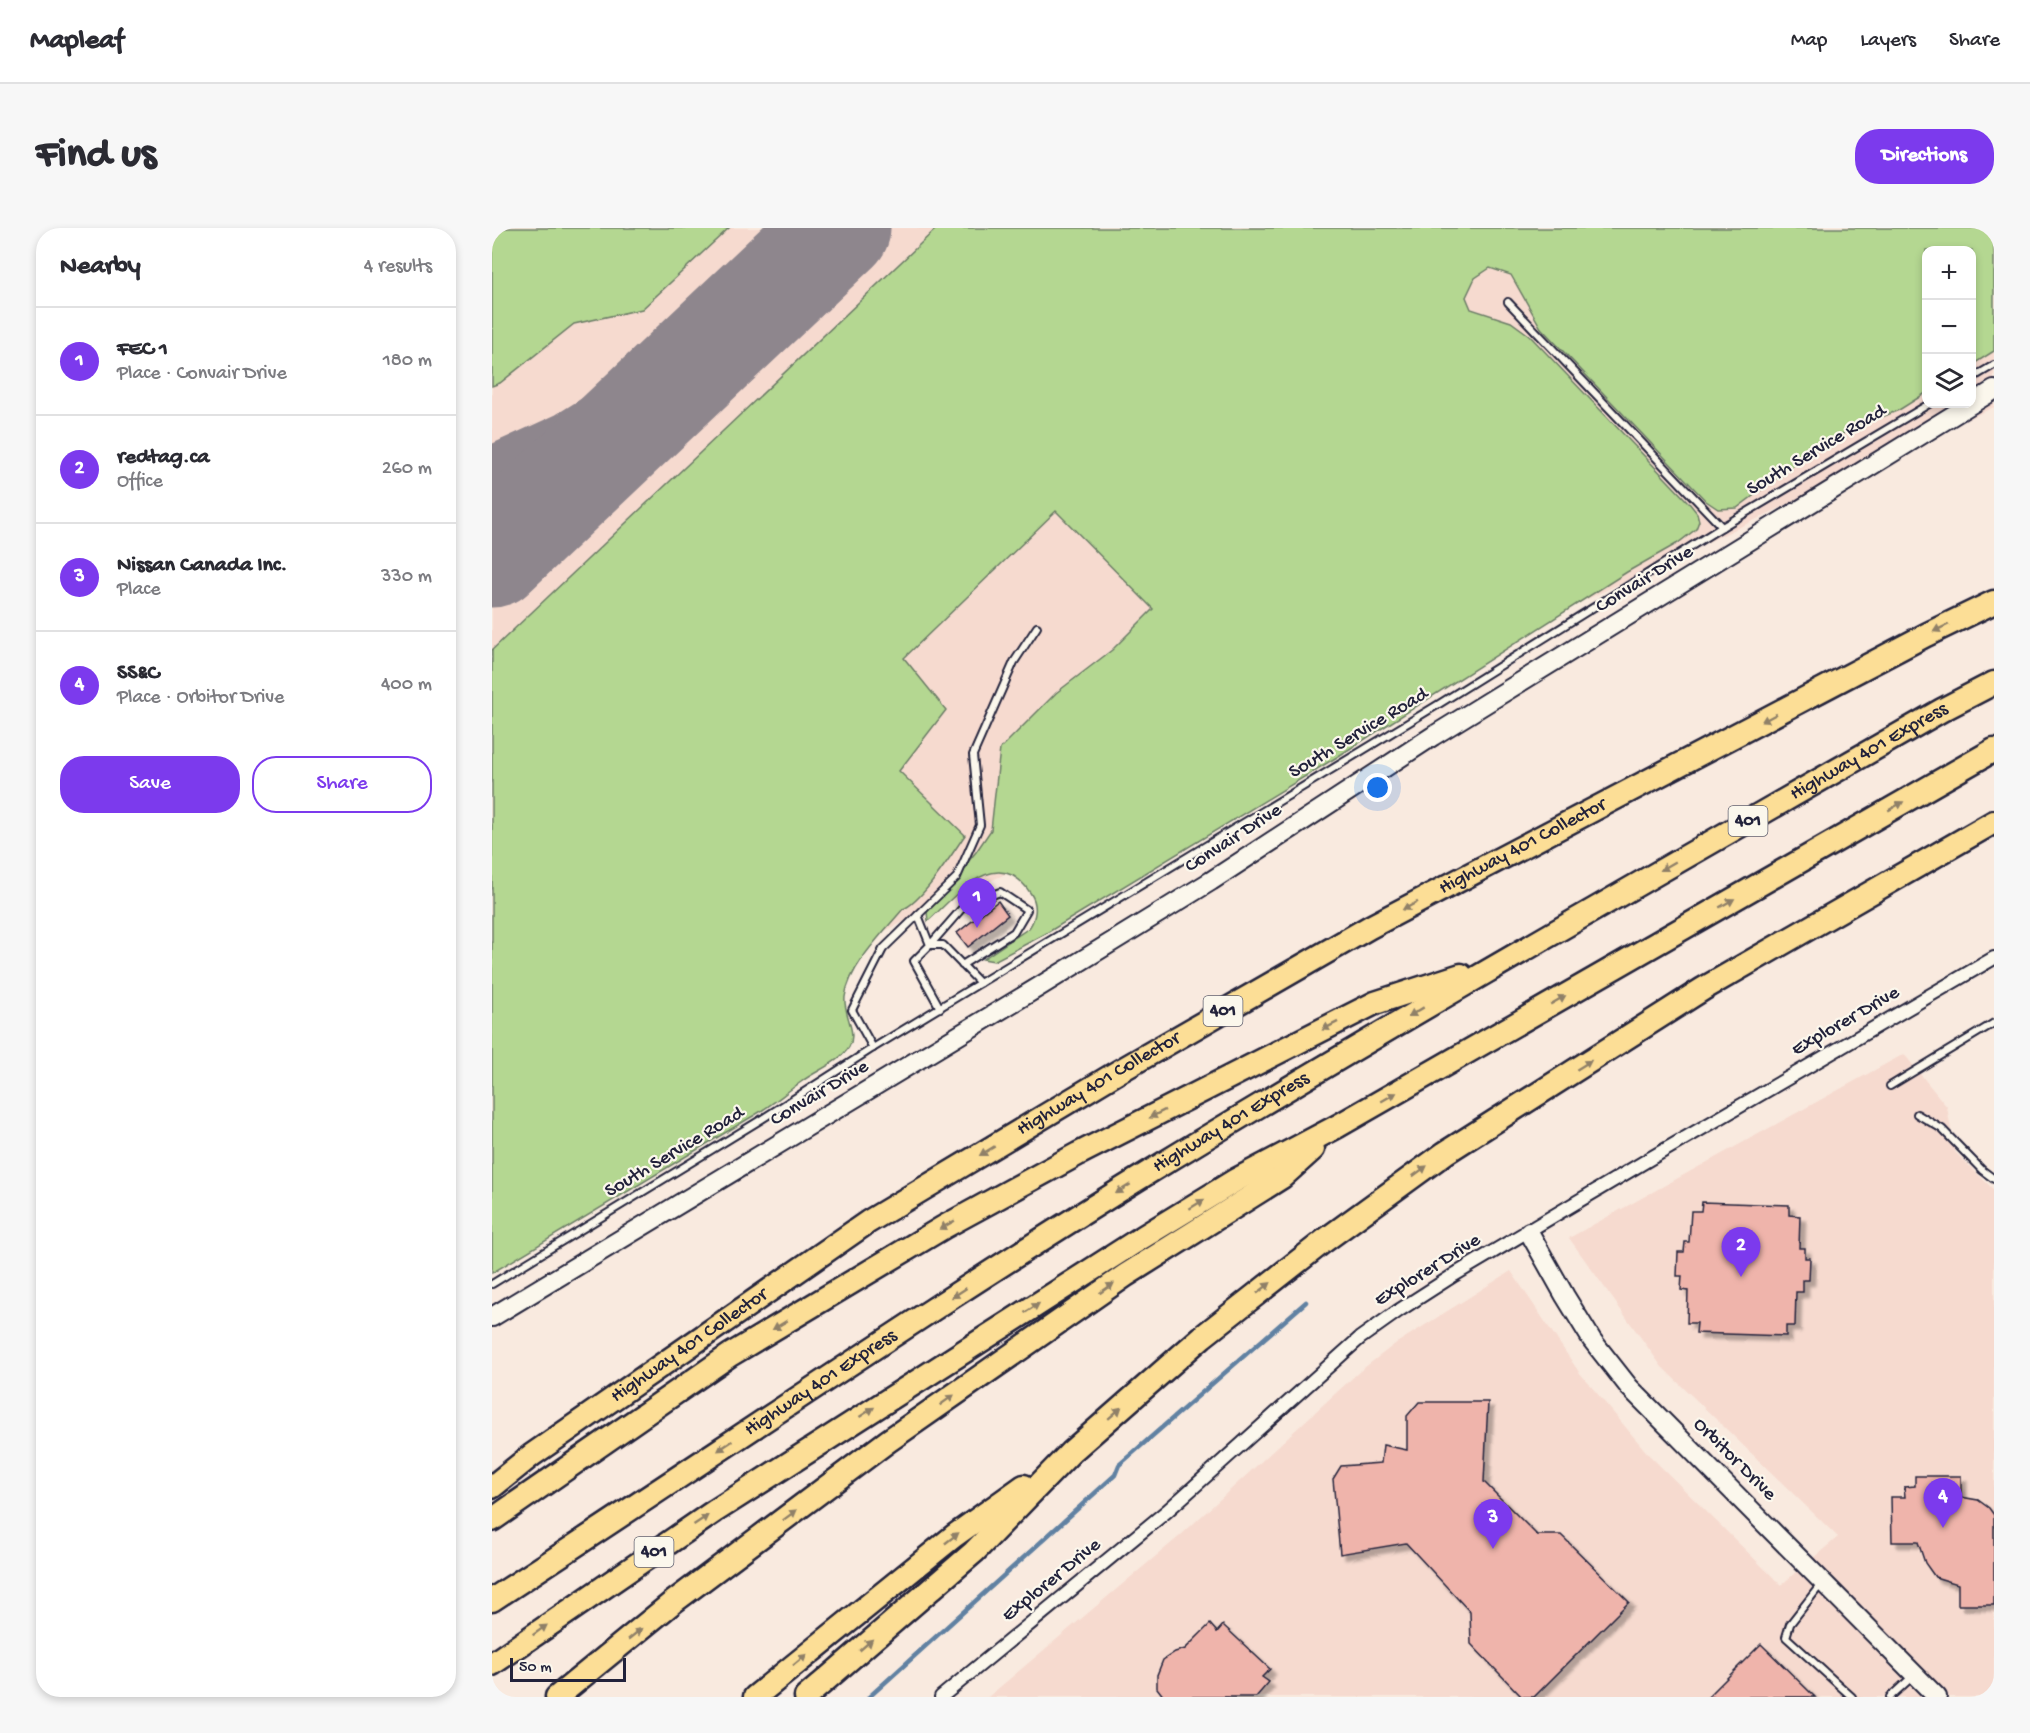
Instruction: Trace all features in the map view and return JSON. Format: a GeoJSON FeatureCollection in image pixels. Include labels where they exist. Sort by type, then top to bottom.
{"type":"FeatureCollection","features":[{"type":"Feature","properties":{"kind":"highway","name":"Highway 401 Collector"},"geometry":{"type":"LineString","coordinates":[[492,1487],[532,1455],[868,1222],[1118,1072],[1370,927],[1994,602]]}},
{"type":"Feature","properties":{"kind":"highway","name":"Highway 401 Express"},"geometry":{"type":"LineString","coordinates":[[492,1600],[1008,1261],[1149,1172],[1503,961],[1942,710],[1994,683]]}},
{"type":"Feature","properties":{"kind":"highway","name":"401"},"geometry":{"type":"LineString","coordinates":[[492,1664],[724,1504],[1236,1180],[1338,1126],[1994,750]]}},
{"type":"Feature","properties":{"kind":"highway"},"geometry":{"type":"LineString","coordinates":[[806,1697],[974,1552],[1071,1452],[1202,1337],[1324,1241],[1445,1153],[1703,989],[1994,822]]}},
{"type":"Feature","properties":{"kind":"highway"},"geometry":{"type":"LineString","coordinates":[[492,1520],[730,1355],[944,1227],[1078,1154],[1375,1003],[1503,961]]}},
{"type":"Feature","properties":{"kind":"highway"},"geometry":{"type":"LineString","coordinates":[[557,1697],[672,1604],[888,1441],[1126,1275],[1282,1177],[1338,1126]]}},
{"type":"Feature","properties":{"kind":"highway"},"geometry":{"type":"LineString","coordinates":[[755,1697],[954,1536],[1071,1452]]}},
{"type":"Feature","properties":{"kind":"street","name":"Convair Drive"},"geometry":{"type":"LineString","coordinates":[[492,1317],[1211,881],[1433,736],[1994,390]]}},
{"type":"Feature","properties":{"kind":"street","name":"Explorer Drive"},"geometry":{"type":"LineString","coordinates":[[940,1697],[1167,1511],[1360,1338],[1454,1275],[1994,958]]}},
{"type":"Feature","properties":{"kind":"street","name":"Orbitor Drive"},"geometry":{"type":"LineString","coordinates":[[1529,1232],[1592,1340],[1629,1387],[1937,1697]]}},
{"type":"Feature","properties":{"kind":"lane"},"geometry":{"type":"LineString","coordinates":[[1508,302],[1722,526]]}},
{"type":"Feature","properties":{"kind":"lane"},"geometry":{"type":"LineString","coordinates":[[1976,375],[1994,365]]}},
{"type":"Feature","properties":{"kind":"lane","name":"South Service Road"},"geometry":{"type":"LineString","coordinates":[[492,1284],[873,1048],[1439,704],[1722,526],[1922,408]]}},
{"type":"Feature","properties":{"kind":"lane"},"geometry":{"type":"LineString","coordinates":[[873,1048],[852,1010],[883,949],[957,877],[980,825],[973,754],[1014,662],[1037,627]]}},
{"type":"Feature","properties":{"kind":"lane"},"geometry":{"type":"LineString","coordinates":[[940,1008],[914,961],[964,906],[1000,892],[1027,910],[1014,932],[962,964]]}},
{"type":"Feature","properties":{"kind":"lane"},"geometry":{"type":"LineString","coordinates":[[918,915],[930,945]]}},
{"type":"Feature","properties":{"kind":"lane"},"geometry":{"type":"LineString","coordinates":[[930,945],[943,945],[980,983]]}},
{"type":"Feature","properties":{"kind":"lane"},"geometry":{"type":"LineString","coordinates":[[1890,1086],[1994,1023]]}},
{"type":"Feature","properties":{"kind":"lane"},"geometry":{"type":"LineString","coordinates":[[1917,1114],[1942,1129],[1982,1170],[1994,1179]]}},
{"type":"Feature","properties":{"kind":"lane"},"geometry":{"type":"LineString","coordinates":[[1823,1581],[1790,1624],[1786,1637],[1852,1697]]}},
{"type":"Feature","properties":{"kind":"lane"},"geometry":{"type":"LineString","coordinates":[[1890,1697],[1915,1675]]}},
{"type":"Feature","properties":{"kind":"shaded area"},"geometry":{"type":"Polygon","coordinates":[[[492,228],[1994,228],[1994,407],[768,986],[492,1211],[492,228]]]}},
{"type":"Feature","properties":{"kind":"shaded area"},"geometry":{"type":"Polygon","coordinates":[[[1904,1054],[1947,1107],[1955,1152],[1994,1190],[1994,1697],[988,1697],[1181,1535],[1360,1371],[1395,1344],[1511,1271],[1579,1372],[1649,1455],[1781,1585],[1838,1537],[1662,1367],[1569,1238],[1904,1054]]]}},
{"type":"Feature","properties":{"kind":"green space"},"geometry":{"type":"Polygon","coordinates":[[[492,228],[729,228],[642,309],[574,324],[500,383],[492,386],[492,228]]]}},
{"type":"Feature","properties":{"kind":"green space"},"geometry":{"type":"Polygon","coordinates":[[[937,228],[1994,228],[1994,351],[1976,362],[1976,246],[1922,246],[1922,396],[1899,410],[1847,431],[1809,454],[1737,508],[1718,509],[1706,501],[1541,328],[1511,275],[1490,268],[1475,278],[1466,297],[1471,309],[1511,322],[1529,335],[1689,503],[1697,513],[1699,521],[1696,529],[1678,543],[1627,572],[1337,757],[1045,934],[994,961],[983,959],[1029,928],[1035,916],[1033,898],[1018,879],[1005,873],[992,873],[978,878],[928,921],[927,912],[991,830],[1000,749],[1056,693],[1112,650],[1153,609],[1056,511],[904,658],[946,710],[899,771],[965,835],[928,888],[911,905],[903,909],[868,950],[853,974],[845,997],[852,1035],[845,1053],[763,1110],[492,1273],[492,650],[937,228]]]}},
{"type":"Feature","properties":{"kind":"building"},"geometry":{"type":"Polygon","coordinates":[[[998,901],[1008,915],[968,947],[957,933],[998,901]]]}},
{"type":"Feature","properties":{"kind":"building"},"geometry":{"type":"Polygon","coordinates":[[[1702,1202],[1789,1205],[1789,1215],[1800,1216],[1799,1248],[1805,1248],[1805,1258],[1810,1258],[1809,1280],[1803,1280],[1803,1292],[1796,1292],[1795,1326],[1786,1326],[1786,1336],[1696,1333],[1697,1323],[1687,1323],[1688,1291],[1681,1290],[1682,1276],[1677,1276],[1678,1252],[1684,1252],[1685,1242],[1689,1242],[1691,1211],[1701,1211],[1702,1202]]]}},
{"type":"Feature","properties":{"kind":"building"},"geometry":{"type":"Polygon","coordinates":[[[1419,1402],[1488,1402],[1484,1482],[1537,1535],[1561,1535],[1629,1602],[1534,1697],[1522,1697],[1471,1644],[1470,1612],[1406,1543],[1340,1554],[1333,1479],[1341,1466],[1381,1463],[1383,1445],[1407,1450],[1407,1416],[1419,1402]]]}},
{"type":"Feature","properties":{"kind":"building"},"geometry":{"type":"Polygon","coordinates":[[[1915,1476],[1961,1476],[1961,1497],[1978,1500],[1994,1515],[1994,1605],[1958,1605],[1958,1584],[1935,1577],[1925,1563],[1918,1542],[1892,1542],[1891,1497],[1905,1497],[1904,1487],[1915,1486],[1915,1476]]]}},
{"type":"Feature","properties":{"kind":"building"},"geometry":{"type":"Polygon","coordinates":[[[1210,1624],[1217,1632],[1223,1625],[1270,1669],[1262,1677],[1269,1682],[1256,1697],[1164,1697],[1157,1688],[1157,1675],[1163,1660],[1185,1649],[1210,1624]]]}},
{"type":"Feature","properties":{"kind":"building"},"geometry":{"type":"Polygon","coordinates":[[[1761,1644],[1815,1697],[1708,1697],[1761,1644]]]}},
{"type":"Feature","properties":{"kind":"waterway"},"geometry":{"type":"LineString","coordinates":[[869,1697],[1115,1475],[1119,1465],[1306,1302]]}},
{"type":"Feature","properties":{"kind":"taxiway"},"geometry":{"type":"LineString","coordinates":[[492,467],[566,433],[644,384],[778,284]]}},
{"type":"Feature","properties":{"kind":"runway"},"geometry":{"type":"LineString","coordinates":[[492,555],[838,228]]}},
{"type":"Feature","properties":{"kind":"place","name":"FEC 1"},"geometry":{"type":"Point","coordinates":[977,928]}},
{"type":"Feature","properties":{"kind":"place","name":"redtag.ca"},"geometry":{"type":"Point","coordinates":[1741,1277]}},
{"type":"Feature","properties":{"kind":"place","name":"SS&C"},"geometry":{"type":"Point","coordinates":[1943,1528]}},
{"type":"Feature","properties":{"kind":"place","name":"Nissan Canada Inc."},"geometry":{"type":"Point","coordinates":[1493,1549]}}]}
